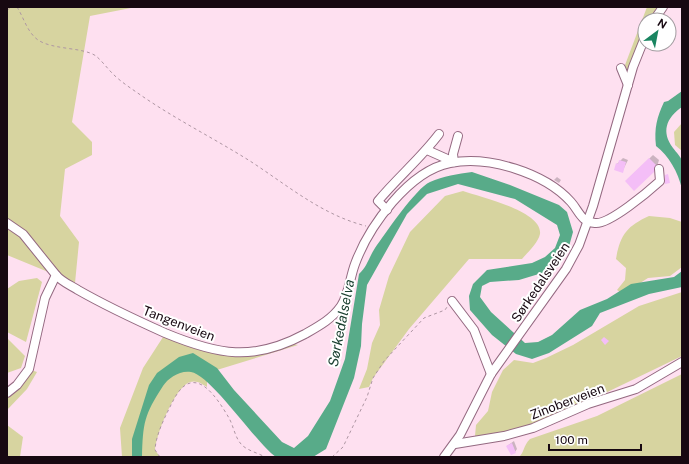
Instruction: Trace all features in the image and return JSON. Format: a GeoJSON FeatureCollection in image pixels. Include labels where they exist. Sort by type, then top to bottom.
{"type":"FeatureCollection","features":[{"type":"Feature","properties":{"kind":"street","name":"Sørkedalsveien"},"geometry":{"type":"LineString","coordinates":[[444,457],[455,444],[491,374],[572,259],[588,222],[628,84],[640,52]]}},
{"type":"Feature","properties":{"kind":"street"},"geometry":{"type":"LineString","coordinates":[[621,68],[622,74],[628,84]]}},
{"type":"Feature","properties":{"kind":"street"},"geometry":{"type":"LineString","coordinates":[[387,210],[378,201],[402,173],[427,150],[439,134]]}},
{"type":"Feature","properties":{"kind":"street"},"geometry":{"type":"LineString","coordinates":[[454,162],[453,154],[458,136]]}},
{"type":"Feature","properties":{"kind":"street"},"geometry":{"type":"LineString","coordinates":[[427,150],[454,162]]}},
{"type":"Feature","properties":{"kind":"street","name":"Tangenveien"},"geometry":{"type":"LineString","coordinates":[[7,223],[23,234],[56,275],[90,297],[181,339],[224,352],[244,353],[262,350],[294,339],[330,318],[343,302],[358,258],[373,230],[387,210],[416,179],[434,168],[454,162],[494,163],[522,171],[557,190],[571,202],[581,217],[588,222]]}},
{"type":"Feature","properties":{"kind":"street"},"geometry":{"type":"LineString","coordinates":[[588,222],[596,224],[607,221],[638,201],[660,181],[659,168]]}},
{"type":"Feature","properties":{"kind":"street"},"geometry":{"type":"LineString","coordinates":[[7,393],[17,386],[29,370],[43,303],[56,275]]}},
{"type":"Feature","properties":{"kind":"street"},"geometry":{"type":"LineString","coordinates":[[452,301],[474,330],[491,374]]}},
{"type":"Feature","properties":{"kind":"street","name":"Zinoberveien"},"geometry":{"type":"LineString","coordinates":[[455,444],[504,436],[527,430],[588,404],[636,389],[682,362]]}},
{"type":"Feature","properties":{"kind":"path"},"geometry":{"type":"LineString","coordinates":[[7,10],[12,7]]}},
{"type":"Feature","properties":{"kind":"path"},"geometry":{"type":"LineString","coordinates":[[17,7],[30,32],[38,40],[95,56],[114,75],[142,96],[170,112],[185,124],[251,162],[275,179],[334,215],[373,230]]}},
{"type":"Feature","properties":{"kind":"path"},"geometry":{"type":"LineString","coordinates":[[332,457],[343,447],[355,419],[365,401],[373,378],[384,361],[424,318],[445,310],[452,301]]}},
{"type":"Feature","properties":{"kind":"path"},"geometry":{"type":"LineString","coordinates":[[160,457],[155,450],[155,441],[172,404],[183,387],[190,382],[199,382],[207,387],[229,418],[242,446],[265,457]]}},
{"type":"Feature","properties":{"kind":"shaded area"},"geometry":{"type":"Polygon","coordinates":[[[7,7],[136,7],[90,16],[72,122],[92,142],[92,155],[65,169],[60,216],[79,242],[75,283],[7,255],[7,7]]]}},
{"type":"Feature","properties":{"kind":"shaded area"},"geometry":{"type":"Polygon","coordinates":[[[647,7],[657,7],[654,12],[645,12],[647,7]]]}},
{"type":"Feature","properties":{"kind":"shaded area"},"geometry":{"type":"Polygon","coordinates":[[[637,33],[637,49],[628,74],[625,65],[637,33]]]}},
{"type":"Feature","properties":{"kind":"shaded area"},"geometry":{"type":"Polygon","coordinates":[[[682,91],[682,107],[672,116],[666,131],[669,142],[682,161],[682,189],[672,165],[661,150],[656,146],[655,134],[658,118],[664,102],[668,101],[682,91]]]}},
{"type":"Feature","properties":{"kind":"shaded area"},"geometry":{"type":"Polygon","coordinates":[[[682,123],[682,151],[675,145],[674,132],[682,123]]]}},
{"type":"Feature","properties":{"kind":"shaded area"},"geometry":{"type":"Polygon","coordinates":[[[472,172],[510,185],[559,205],[567,212],[573,232],[568,250],[552,270],[519,280],[490,282],[482,286],[480,297],[491,312],[525,343],[538,342],[552,335],[580,310],[607,299],[631,284],[674,277],[682,271],[682,287],[649,294],[600,313],[592,326],[549,353],[532,359],[516,354],[492,335],[470,310],[469,296],[473,284],[487,270],[532,263],[545,257],[555,248],[560,235],[557,225],[515,199],[458,184],[427,194],[407,214],[367,285],[361,346],[354,378],[326,449],[313,457],[276,457],[257,438],[210,384],[200,376],[191,372],[183,372],[175,375],[163,386],[148,412],[144,427],[142,457],[132,457],[132,439],[149,385],[157,373],[179,357],[193,353],[217,368],[234,390],[282,442],[294,448],[308,436],[330,401],[345,359],[359,274],[366,265],[375,248],[401,212],[424,186],[440,178],[472,172]]]}},
{"type":"Feature","properties":{"kind":"shaded area"},"geometry":{"type":"Polygon","coordinates":[[[463,191],[509,206],[532,218],[538,226],[540,234],[537,241],[522,259],[469,259],[409,329],[373,378],[369,387],[359,389],[367,369],[372,343],[380,325],[379,310],[389,276],[410,232],[445,196],[463,191]]]}},
{"type":"Feature","properties":{"kind":"shaded area"},"geometry":{"type":"Polygon","coordinates":[[[649,216],[670,218],[682,222],[682,267],[670,276],[648,278],[623,294],[617,290],[625,280],[626,268],[616,259],[622,237],[635,224],[649,216]]]}},
{"type":"Feature","properties":{"kind":"shaded area"},"geometry":{"type":"Polygon","coordinates":[[[37,278],[42,282],[26,342],[7,332],[7,289],[19,281],[37,278]]]}},
{"type":"Feature","properties":{"kind":"shaded area"},"geometry":{"type":"Polygon","coordinates":[[[682,292],[682,356],[541,424],[491,437],[475,436],[476,425],[488,411],[492,392],[503,370],[514,360],[533,363],[546,358],[573,345],[639,306],[682,292]]]}},
{"type":"Feature","properties":{"kind":"shaded area"},"geometry":{"type":"Polygon","coordinates":[[[165,334],[223,354],[289,343],[298,345],[207,373],[207,387],[197,382],[190,382],[178,393],[162,423],[155,450],[160,457],[122,457],[120,428],[143,368],[165,334]]]}},
{"type":"Feature","properties":{"kind":"shaded area"},"geometry":{"type":"Polygon","coordinates":[[[7,338],[25,356],[21,368],[7,373],[7,338]]]}},
{"type":"Feature","properties":{"kind":"shaded area"},"geometry":{"type":"Polygon","coordinates":[[[28,369],[37,372],[27,389],[7,410],[7,394],[28,369]]]}},
{"type":"Feature","properties":{"kind":"shaded area"},"geometry":{"type":"Polygon","coordinates":[[[682,374],[682,457],[519,457],[530,439],[597,416],[682,374]]]}},
{"type":"Feature","properties":{"kind":"shaded area"},"geometry":{"type":"Polygon","coordinates":[[[7,425],[23,437],[20,457],[7,457],[7,425]]]}},
{"type":"Feature","properties":{"kind":"building"},"geometry":{"type":"Polygon","coordinates":[[[649,158],[656,165],[654,172],[634,191],[625,181],[649,158]]]}},
{"type":"Feature","properties":{"kind":"building"},"geometry":{"type":"Polygon","coordinates":[[[619,160],[626,162],[623,173],[614,170],[616,163],[618,164],[619,160]]]}},
{"type":"Feature","properties":{"kind":"building"},"geometry":{"type":"Polygon","coordinates":[[[668,174],[670,183],[665,184],[665,175],[668,174]]]}},
{"type":"Feature","properties":{"kind":"building"},"geometry":{"type":"Polygon","coordinates":[[[604,337],[609,341],[605,345],[601,340],[604,337]]]}},
{"type":"Feature","properties":{"kind":"building"},"geometry":{"type":"Polygon","coordinates":[[[512,443],[516,453],[511,455],[506,446],[512,443]]]}},
{"type":"Feature","properties":{"kind":"water label","name":"Sørkedalselva"},"geometry":{"type":"Point","coordinates":[341,323]}}]}
